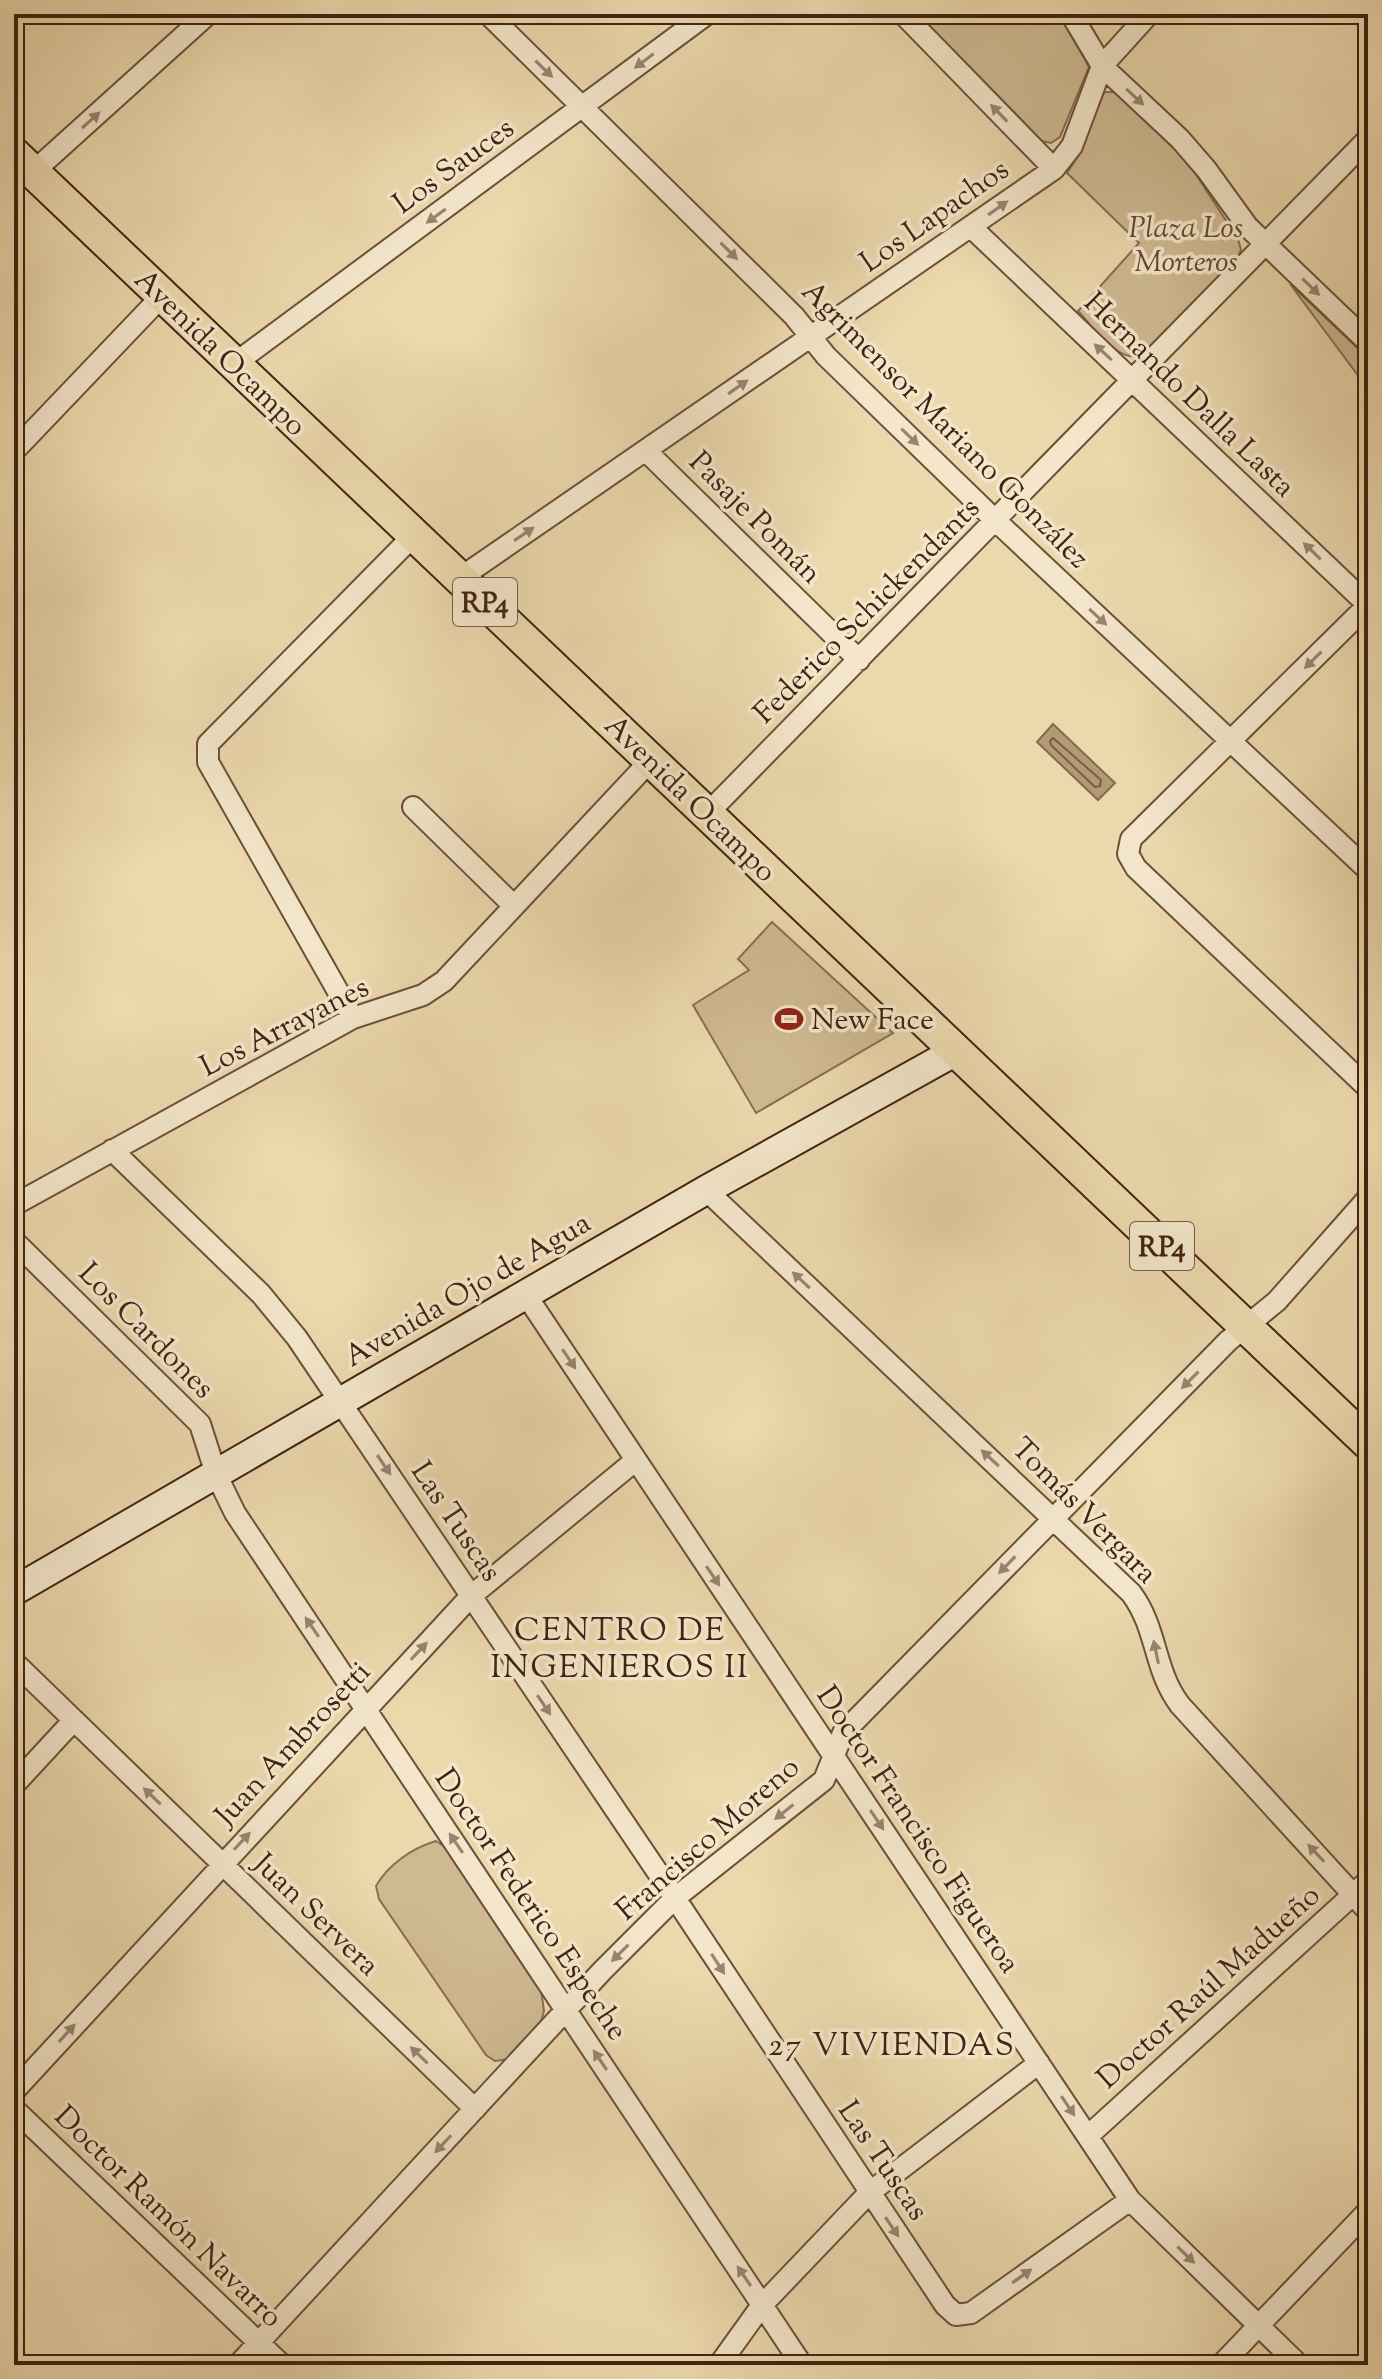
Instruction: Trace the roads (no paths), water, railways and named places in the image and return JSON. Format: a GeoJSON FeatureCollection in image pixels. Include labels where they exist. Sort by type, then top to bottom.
{"type":"FeatureCollection","features":[{"type":"Feature","properties":{"kind":"main road","name":"Avenida Ocampo"},"geometry":{"type":"LineString","coordinates":[[24,163],[1368,1443]]}},
{"type":"Feature","properties":{"kind":"main road","name":"Avenida Ojo de Agua"},"geometry":{"type":"LineString","coordinates":[[14,1591],[706,1190],[956,1051]]}},
{"type":"Feature","properties":{"kind":"street"},"geometry":{"type":"LineString","coordinates":[[24,163],[208,14]]}},
{"type":"Feature","properties":{"kind":"street","name":"Agrimensor Mariano González"},"geometry":{"type":"LineString","coordinates":[[488,14],[794,316],[826,356],[996,521],[1368,870]]}},
{"type":"Feature","properties":{"kind":"street","name":"Los Sauces"},"geometry":{"type":"LineString","coordinates":[[234,364],[707,14]]}},
{"type":"Feature","properties":{"kind":"street"},"geometry":{"type":"LineString","coordinates":[[903,14],[1054,169]]}},
{"type":"Feature","properties":{"kind":"street"},"geometry":{"type":"LineString","coordinates":[[1071,14],[1102,66],[1180,139],[1248,227],[1368,342]]}},
{"type":"Feature","properties":{"kind":"street","name":"Los Lapachos"},"geometry":{"type":"LineString","coordinates":[[460,578],[1054,169],[1072,146],[1102,66],[1149,14]]}},
{"type":"Feature","properties":{"kind":"street","name":"Federico Schickendants"},"geometry":{"type":"LineString","coordinates":[[707,814],[1368,139]]}},
{"type":"Feature","properties":{"kind":"street","name":"Hernando Dalla Lasta"},"geometry":{"type":"LineString","coordinates":[[971,227],[1368,605]]}},
{"type":"Feature","properties":{"kind":"street"},"geometry":{"type":"LineString","coordinates":[[14,451],[162,296]]}},
{"type":"Feature","properties":{"kind":"street","name":"Pasaje Pomán"},"geometry":{"type":"LineString","coordinates":[[646,451],[859,660]]}},
{"type":"Feature","properties":{"kind":"street"},"geometry":{"type":"LineString","coordinates":[[353,1018],[208,762],[208,744],[414,535]]}},
{"type":"Feature","properties":{"kind":"street"},"geometry":{"type":"LineString","coordinates":[[1368,605],[1131,839],[1128,854],[1136,868],[1368,1088]]}},
{"type":"Feature","properties":{"kind":"street","name":"Los Arrayanes"},"geometry":{"type":"LineString","coordinates":[[14,1205],[353,1018],[423,995],[444,981],[651,760]]}},
{"type":"Feature","properties":{"kind":"street"},"geometry":{"type":"LineString","coordinates":[[413,807],[514,906]]}},
{"type":"Feature","properties":{"kind":"street","name":"Las Tuscas"},"geometry":{"type":"LineString","coordinates":[[112,1150],[261,1294],[297,1338],[945,2305],[956,2315],[971,2313],[1130,2200]]}},
{"type":"Feature","properties":{"kind":"street","name":"Tomás Vergara"},"geometry":{"type":"LineString","coordinates":[[706,1190],[1131,1593],[1150,1627],[1161,1675],[1180,1705],[1361,1888],[1368,1911]]}},
{"type":"Feature","properties":{"kind":"street","name":"Francisco Moreno"},"geometry":{"type":"LineString","coordinates":[[238,2365],[566,2010],[675,1898],[824,1780],[843,1733],[1053,1517],[1246,1326],[1277,1301],[1368,1198]]}},
{"type":"Feature","properties":{"kind":"street","name":"Los Cardones"},"geometry":{"type":"LineString","coordinates":[[14,1241],[200,1424],[216,1474]]}},
{"type":"Feature","properties":{"kind":"street","name":"Doctor Francisco Figueroa"},"geometry":{"type":"LineString","coordinates":[[526,1295],[1130,2200],[1299,2365]]}},
{"type":"Feature","properties":{"kind":"street","name":"Juan Ambrosetti"},"geometry":{"type":"LineString","coordinates":[[14,2091],[221,1863],[471,1596],[636,1460]]}},
{"type":"Feature","properties":{"kind":"street","name":"Doctor Federico Espeche"},"geometry":{"type":"LineString","coordinates":[[216,1474],[235,1513],[802,2365]]}},
{"type":"Feature","properties":{"kind":"street","name":"Juan Servera"},"geometry":{"type":"LineString","coordinates":[[14,1662],[475,2109]]}},
{"type":"Feature","properties":{"kind":"street"},"geometry":{"type":"LineString","coordinates":[[14,1785],[74,1720]]}},
{"type":"Feature","properties":{"kind":"street","name":"Doctor Raúl Madueño"},"geometry":{"type":"LineString","coordinates":[[1088,2136],[1361,1888]]}},
{"type":"Feature","properties":{"kind":"street"},"geometry":{"type":"LineString","coordinates":[[719,2365],[762,2305],[869,2193],[1039,2063]]}},
{"type":"Feature","properties":{"kind":"street","name":"Doctor Ramón Navarro"},"geometry":{"type":"LineString","coordinates":[[14,2109],[282,2365]]}},
{"type":"Feature","properties":{"kind":"street"},"geometry":{"type":"LineString","coordinates":[[1221,2365],[1368,2211]]}},
{"type":"Feature","properties":{"kind":"water"},"geometry":{"type":"Polygon","coordinates":[[[1053,724],[1115,783],[1098,800],[1037,742],[1053,724]]]}},
{"type":"Feature","properties":{"kind":"place","name":"New Face"},"geometry":{"type":"Point","coordinates":[789,1019]}},
{"type":"Feature","properties":{"kind":"district","name":"CENTRO DE INGENIEROS II"},"geometry":{"type":"Point","coordinates":[620,1648]}},
{"type":"Feature","properties":{"kind":"district","name":"27 VIVIENDAS"},"geometry":{"type":"Point","coordinates":[892,2044]}},
{"type":"Feature","properties":{"kind":"park label","name":"Plaza Los Morteros"},"geometry":{"type":"Point","coordinates":[1186,244]}}]}
